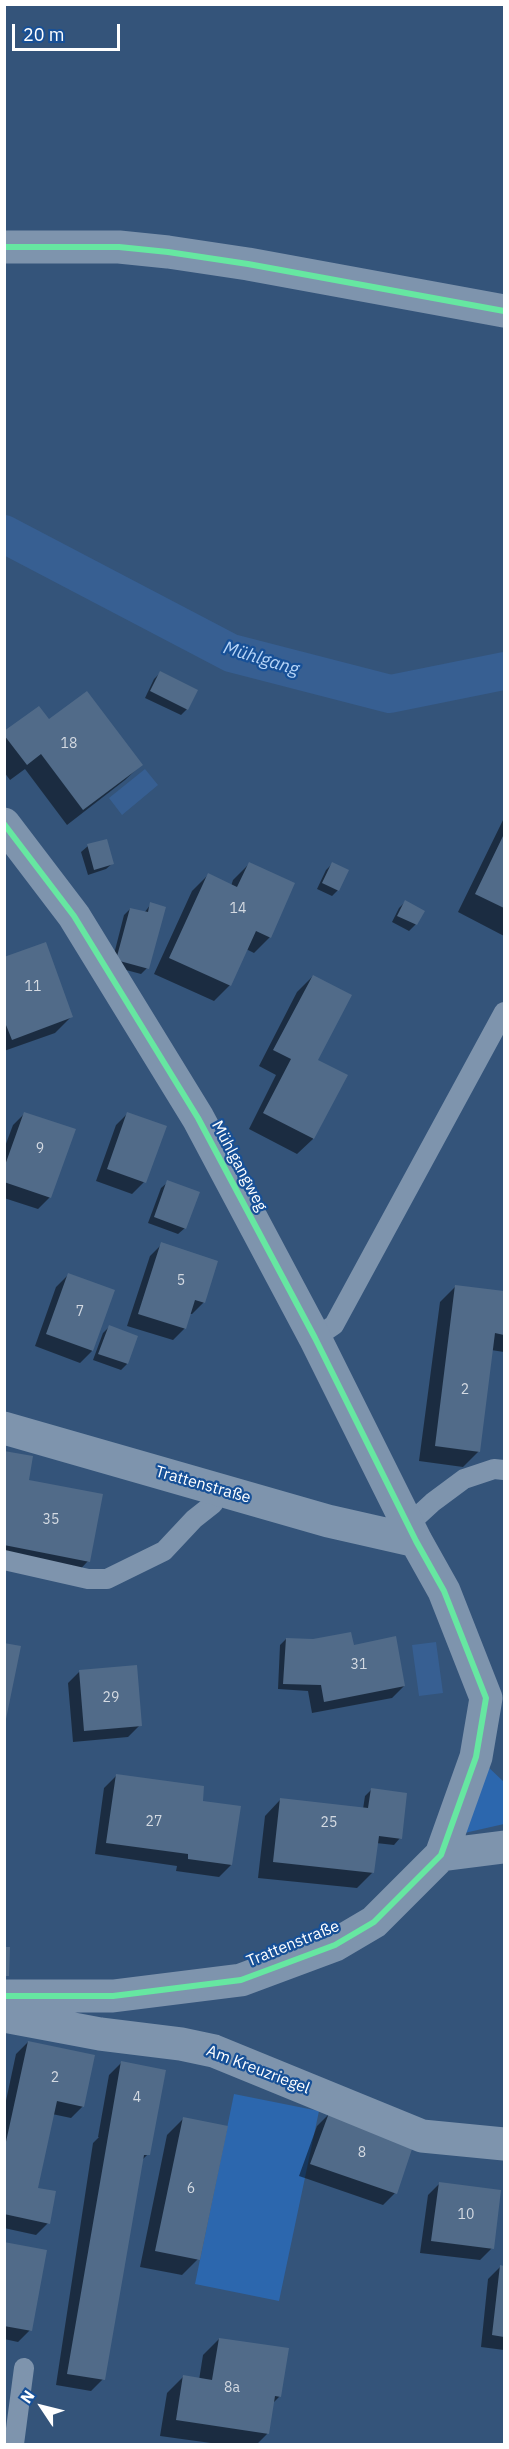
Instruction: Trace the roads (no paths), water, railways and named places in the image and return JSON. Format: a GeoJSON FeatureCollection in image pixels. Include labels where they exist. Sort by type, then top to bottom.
{"type":"FeatureCollection","features":[{"type":"Feature","properties":{"kind":"street"},"geometry":{"type":"LineString","coordinates":[[4,247],[119,247],[168,252],[248,264],[504,311]]}},
{"type":"Feature","properties":{"kind":"street","name":"Mühlgangweg"},"geometry":{"type":"LineString","coordinates":[[4,824],[74,916],[192,1108],[315,1338],[412,1533]]}},
{"type":"Feature","properties":{"kind":"street","name":"Trattenstraße"},"geometry":{"type":"LineString","coordinates":[[4,1428],[328,1521],[412,1533],[444,1591],[495,1711],[441,1855],[374,1922],[335,1945],[241,1980],[113,1996],[4,1996]]}},
{"type":"Feature","properties":{"kind":"street"},"geometry":{"type":"LineString","coordinates":[[441,1855],[504,1847]]}},
{"type":"Feature","properties":{"kind":"street","name":"Am Kreuzriegel"},"geometry":{"type":"LineString","coordinates":[[4,2016],[100,2034],[181,2044],[214,2051],[422,2136],[504,2144]]}},
{"type":"Feature","properties":{"kind":"lane"},"geometry":{"type":"LineString","coordinates":[[315,1338],[333,1325],[504,1012]]}},
{"type":"Feature","properties":{"kind":"lane"},"geometry":{"type":"LineString","coordinates":[[412,1533],[433,1502],[464,1479],[494,1469],[504,1470]]}},
{"type":"Feature","properties":{"kind":"lane"},"geometry":{"type":"LineString","coordinates":[[4,1560],[88,1579],[107,1579],[164,1551],[194,1519],[213,1504],[216,1489]]}},
{"type":"Feature","properties":{"kind":"lane"},"geometry":{"type":"LineString","coordinates":[[14,2445],[24,2368]]}},
{"type":"Feature","properties":{"kind":"waterway","name":"Mühlgang"},"geometry":{"type":"LineString","coordinates":[[4,534],[231,653],[390,694],[504,671]]}}]}
